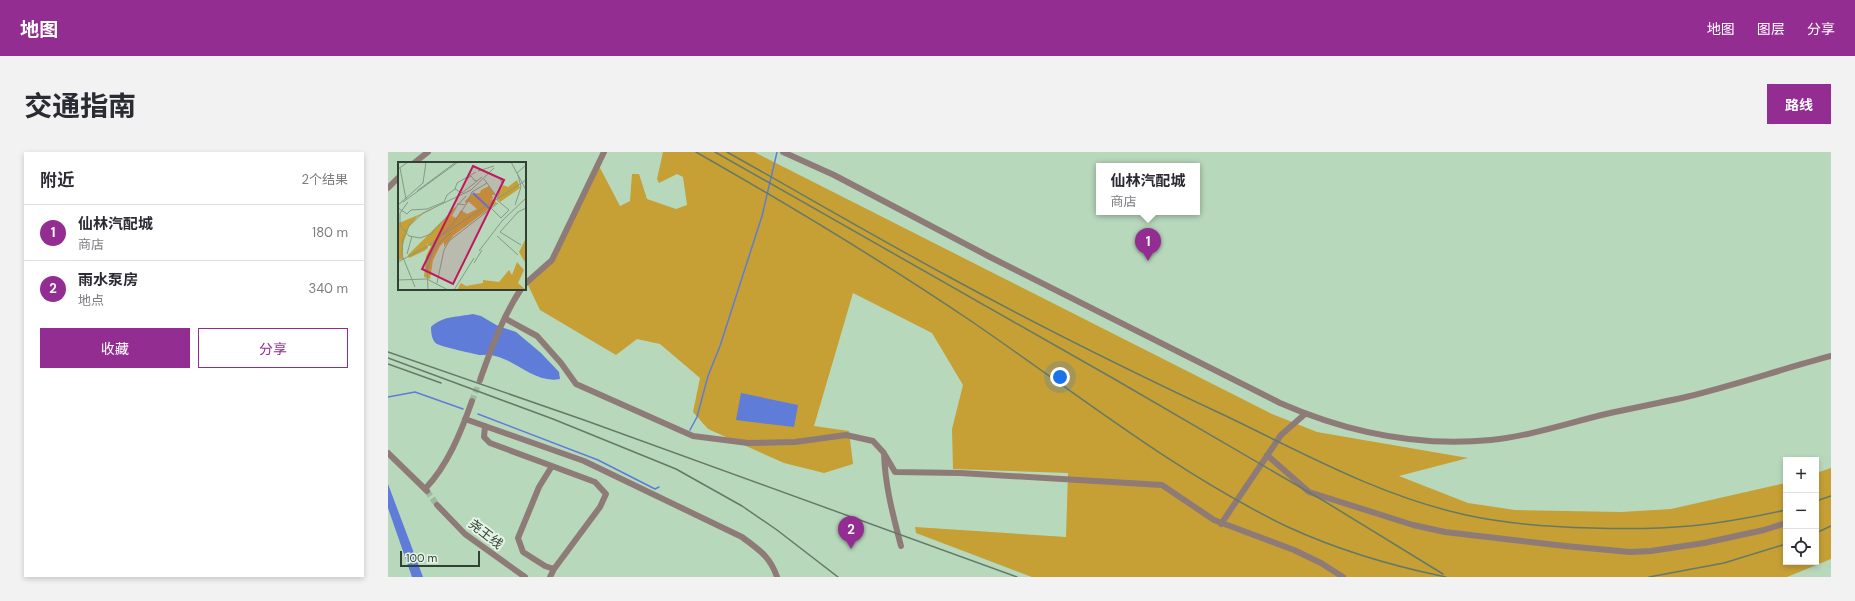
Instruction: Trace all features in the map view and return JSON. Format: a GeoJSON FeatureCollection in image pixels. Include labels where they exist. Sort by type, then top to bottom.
{"type":"FeatureCollection","features":[{"type":"Feature","properties":{"kind":"street"},"geometry":{"type":"LineString","coordinates":[[415,162],[428,152]]}},
{"type":"Feature","properties":{"kind":"street"},"geometry":{"type":"LineString","coordinates":[[526,283],[552,260],[604,152]]}},
{"type":"Feature","properties":{"kind":"street"},"geometry":{"type":"LineString","coordinates":[[783,152],[834,175],[990,257],[1273,400],[1304,414],[1370,433],[1424,442],[1493,440],[1556,428],[1594,417],[1686,397],[1831,356]]}},
{"type":"Feature","properties":{"kind":"street"},"geometry":{"type":"LineString","coordinates":[[388,188],[398,178]]}},
{"type":"Feature","properties":{"kind":"street"},"geometry":{"type":"LineString","coordinates":[[480,380],[502,325],[514,299],[521,290]]}},
{"type":"Feature","properties":{"kind":"street"},"geometry":{"type":"LineString","coordinates":[[506,319],[537,336],[561,363],[576,384],[693,436],[748,443],[795,442],[846,435],[873,441],[884,453],[895,472],[960,473],[1162,485],[1199,511],[1221,524],[1294,550],[1321,563],[1344,577]]}},
{"type":"Feature","properties":{"kind":"street"},"geometry":{"type":"LineString","coordinates":[[388,453],[426,490],[436,478],[460,433],[472,401]]}},
{"type":"Feature","properties":{"kind":"street"},"geometry":{"type":"LineString","coordinates":[[1221,524],[1281,435],[1304,414]]}},
{"type":"Feature","properties":{"kind":"street"},"geometry":{"type":"LineString","coordinates":[[465,419],[584,461],[742,537],[773,563],[777,577]]}},
{"type":"Feature","properties":{"kind":"street"},"geometry":{"type":"LineString","coordinates":[[485,426],[484,437],[490,443],[595,482],[606,494],[600,507],[554,569],[550,577]]}},
{"type":"Feature","properties":{"kind":"street"},"geometry":{"type":"LineString","coordinates":[[884,453],[888,496],[900,546]]}},
{"type":"Feature","properties":{"kind":"street"},"geometry":{"type":"LineString","coordinates":[[1267,455],[1309,492],[1412,525],[1445,532],[1630,552],[1651,551],[1704,543],[1764,530],[1783,524]]}},
{"type":"Feature","properties":{"kind":"street"},"geometry":{"type":"LineString","coordinates":[[552,466],[539,487],[518,538],[523,552],[545,566],[554,569]]}},
{"type":"Feature","properties":{"kind":"street","name":"尧王线"},"geometry":{"type":"LineString","coordinates":[[437,505],[465,534],[524,577]]}},
{"type":"Feature","properties":{"kind":"shaded area"},"geometry":{"type":"Polygon","coordinates":[[[663,152],[754,152],[1272,414],[1317,432],[1468,458],[1399,476],[1468,503],[1515,510],[1621,512],[1671,509],[1783,484],[1783,565],[1816,565],[1787,577],[1032,577],[916,533],[915,527],[1066,537],[1068,473],[953,469],[952,429],[963,385],[932,333],[853,293],[814,426],[849,431],[853,464],[824,473],[784,463],[708,429],[693,412],[700,378],[660,344],[637,339],[616,355],[540,310],[528,285],[554,261],[599,166],[620,206],[630,201],[632,174],[639,174],[647,199],[676,209],[687,205],[683,177],[677,174],[659,183],[657,179],[663,152]]]}},
{"type":"Feature","properties":{"kind":"shaded area"},"geometry":{"type":"Polygon","coordinates":[[[1831,468],[1831,559],[1819,564],[1819,472],[1831,468]]]}},
{"type":"Feature","properties":{"kind":"water"},"geometry":{"type":"Polygon","coordinates":[[[473,314],[481,316],[498,326],[516,332],[541,353],[559,372],[560,379],[551,380],[543,378],[493,355],[479,355],[437,344],[434,341],[431,327],[435,323],[445,319],[473,314]]]}},
{"type":"Feature","properties":{"kind":"water"},"geometry":{"type":"Polygon","coordinates":[[[741,393],[798,405],[794,427],[736,420],[741,393]]]}},
{"type":"Feature","properties":{"kind":"water"},"geometry":{"type":"Polygon","coordinates":[[[388,484],[423,577],[412,577],[388,508],[388,484]]]}},
{"type":"Feature","properties":{"kind":"waterway"},"geometry":{"type":"LineString","coordinates":[[690,430],[697,417],[708,376],[720,346],[762,216],[777,152]]}},
{"type":"Feature","properties":{"kind":"waterway"},"geometry":{"type":"LineString","coordinates":[[388,397],[415,392],[463,409]]}},
{"type":"Feature","properties":{"kind":"waterway"},"geometry":{"type":"LineString","coordinates":[[478,414],[598,460],[655,489],[659,487]]}},
{"type":"Feature","properties":{"kind":"tunnel"},"geometry":{"type":"LineString","coordinates":[[472,401],[480,380]]}},
{"type":"Feature","properties":{"kind":"tunnel"},"geometry":{"type":"LineString","coordinates":[[427,491],[437,505]]}},
{"type":"Feature","properties":{"kind":"railway"},"geometry":{"type":"LineString","coordinates":[[696,152],[800,213],[904,277],[971,321],[1126,430],[1205,482],[1288,527],[1326,543],[1406,568],[1446,577]]}},
{"type":"Feature","properties":{"kind":"railway"},"geometry":{"type":"LineString","coordinates":[[715,152],[1116,380],[1324,501],[1443,574]]}},
{"type":"Feature","properties":{"kind":"railway"},"geometry":{"type":"LineString","coordinates":[[727,152],[868,232],[1055,333],[1343,473],[1403,497],[1434,507],[1497,521],[1576,528],[1616,529],[1690,526],[1738,520],[1783,511]]}},
{"type":"Feature","properties":{"kind":"railway"},"geometry":{"type":"LineString","coordinates":[[388,352],[584,420],[1017,577]]}},
{"type":"Feature","properties":{"kind":"railway"},"geometry":{"type":"LineString","coordinates":[[388,358],[553,419],[676,469],[742,506],[777,530],[838,577]]}},
{"type":"Feature","properties":{"kind":"railway"},"geometry":{"type":"LineString","coordinates":[[388,364],[441,383]]}},
{"type":"Feature","properties":{"kind":"railway"},"geometry":{"type":"LineString","coordinates":[[1819,500],[1831,496]]}},
{"type":"Feature","properties":{"kind":"railway"},"geometry":{"type":"LineString","coordinates":[[1819,532],[1831,526]]}},
{"type":"Feature","properties":{"kind":"railway"},"geometry":{"type":"LineString","coordinates":[[1649,577],[1724,563],[1783,545]]}},
{"type":"Feature","properties":{"kind":"place","name":"仙林汽配城"},"geometry":{"type":"Point","coordinates":[1148,261]}},
{"type":"Feature","properties":{"kind":"place","name":"雨水泵房"},"geometry":{"type":"Point","coordinates":[851,549]}}]}
